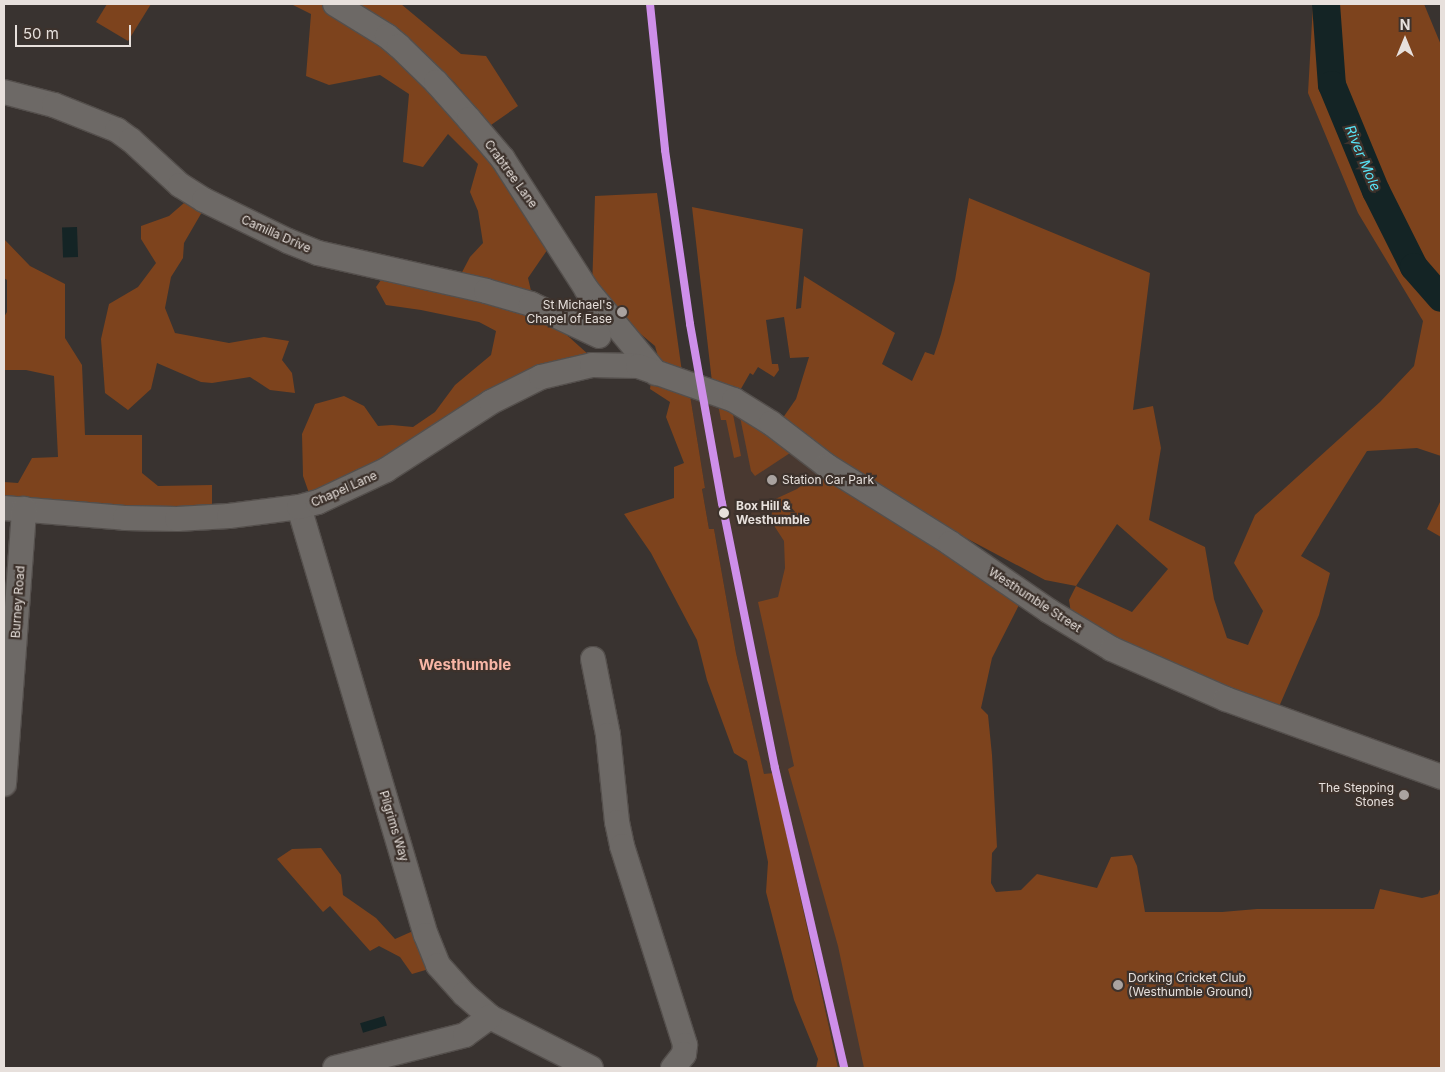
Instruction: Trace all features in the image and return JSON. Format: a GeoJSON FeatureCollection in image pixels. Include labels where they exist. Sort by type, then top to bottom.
{"type":"FeatureCollection","features":[{"type":"Feature","properties":{"kind":"street","name":"Crabtree Lane"},"geometry":{"type":"LineString","coordinates":[[335,4],[399,46],[436,82],[469,119],[503,159],[587,290],[647,369]]}},
{"type":"Feature","properties":{"kind":"street","name":"Camilla Drive"},"geometry":{"type":"LineString","coordinates":[[4,92],[54,105],[118,130],[180,185],[204,200],[288,241],[318,253],[486,291],[522,302],[602,337],[647,369]]}},
{"type":"Feature","properties":{"kind":"street","name":"Chapel Lane"},"geometry":{"type":"LineString","coordinates":[[14,509],[125,518],[178,519],[230,516],[299,507],[318,502],[386,470],[491,402],[541,376],[592,365],[647,369]]}},
{"type":"Feature","properties":{"kind":"street","name":"Westhumble Street"},"geometry":{"type":"LineString","coordinates":[[647,369],[727,396],[771,423],[827,466],[950,543],[1049,611],[1112,649],[1235,703],[1330,739],[1426,770],[1441,778]]}},
{"type":"Feature","properties":{"kind":"street","name":"Pilgrims Way"},"geometry":{"type":"LineString","coordinates":[[299,507],[426,935],[438,965],[464,994],[490,1017],[592,1068]]}},
{"type":"Feature","properties":{"kind":"street","name":"Burney Road"},"geometry":{"type":"LineString","coordinates":[[4,784],[13,680],[14,509]]}},
{"type":"Feature","properties":{"kind":"street"},"geometry":{"type":"LineString","coordinates":[[593,659],[608,735],[617,822],[622,846],[685,1045],[684,1054],[673,1068]]}},
{"type":"Feature","properties":{"kind":"street"},"geometry":{"type":"LineString","coordinates":[[335,1068],[465,1035],[490,1017]]}},
{"type":"Feature","properties":{"kind":"shaded area"},"geometry":{"type":"Polygon","coordinates":[[[107,4],[151,4],[128,41],[96,22],[107,4]]]}},
{"type":"Feature","properties":{"kind":"shaded area"},"geometry":{"type":"Polygon","coordinates":[[[291,4],[324,4],[357,23],[433,88],[552,243],[528,278],[532,295],[460,276],[470,257],[483,243],[478,211],[470,192],[478,164],[448,134],[423,167],[403,162],[409,94],[380,75],[329,85],[306,76],[311,14],[291,4]]]}},
{"type":"Feature","properties":{"kind":"shaded area"},"geometry":{"type":"Polygon","coordinates":[[[353,4],[401,4],[461,54],[486,56],[518,106],[491,125],[454,82],[417,48],[353,4]]]}},
{"type":"Feature","properties":{"kind":"shaded area"},"geometry":{"type":"Polygon","coordinates":[[[1313,4],[1424,4],[1441,45],[1441,456],[1417,448],[1367,451],[1301,556],[1330,573],[1319,615],[1278,709],[1135,649],[1071,613],[1069,600],[1076,586],[1045,580],[934,521],[780,422],[796,399],[809,357],[790,358],[784,317],[766,320],[772,364],[778,364],[779,370],[774,377],[758,367],[753,375],[750,373],[738,394],[712,382],[692,207],[803,229],[796,309],[801,308],[804,276],[895,333],[882,364],[912,381],[925,352],[934,355],[941,334],[955,280],[969,198],[1150,273],[1133,410],[1153,406],[1161,448],[1149,520],[1205,547],[1214,599],[1227,638],[1248,645],[1263,611],[1234,563],[1255,515],[1380,402],[1414,366],[1423,321],[1358,213],[1308,93],[1313,4]],[[1117,524],[1076,586],[1132,612],[1168,569],[1117,524]]]}},
{"type":"Feature","properties":{"kind":"shaded area"},"geometry":{"type":"Polygon","coordinates":[[[657,193],[682,372],[668,367],[659,360],[655,346],[637,331],[626,326],[592,290],[595,196],[657,193]]]}},
{"type":"Feature","properties":{"kind":"shaded area"},"geometry":{"type":"Polygon","coordinates":[[[184,203],[202,212],[184,243],[183,258],[171,277],[165,308],[175,333],[229,343],[264,337],[289,341],[282,360],[292,373],[295,393],[270,390],[250,377],[212,383],[201,382],[157,363],[151,389],[128,410],[105,393],[101,339],[109,304],[138,287],[156,263],[141,239],[141,226],[169,216],[184,203]]]}},
{"type":"Feature","properties":{"kind":"shaded area"},"geometry":{"type":"Polygon","coordinates":[[[77,227],[78,257],[63,258],[62,228],[77,227]]]}},
{"type":"Feature","properties":{"kind":"shaded area"},"geometry":{"type":"Polygon","coordinates":[[[4,239],[30,266],[65,284],[65,338],[82,365],[85,435],[142,435],[142,473],[158,486],[212,485],[212,512],[4,501],[4,482],[18,483],[32,458],[58,457],[54,376],[26,370],[4,370],[4,317],[7,312],[7,280],[4,278],[4,239]]]}},
{"type":"Feature","properties":{"kind":"shaded area"},"geometry":{"type":"Polygon","coordinates":[[[381,280],[467,295],[525,313],[559,328],[589,355],[310,496],[303,476],[302,434],[315,404],[344,396],[364,406],[378,426],[413,427],[435,412],[455,385],[491,355],[496,331],[479,322],[386,305],[376,287],[381,280]]]}},
{"type":"Feature","properties":{"kind":"shaded area"},"geometry":{"type":"Polygon","coordinates":[[[651,381],[690,395],[705,488],[702,489],[709,529],[714,529],[736,653],[764,774],[773,773],[838,1068],[816,1068],[818,1059],[794,1000],[766,892],[768,862],[747,761],[734,753],[707,680],[697,640],[651,553],[624,514],[674,498],[674,467],[684,463],[666,417],[670,402],[650,389],[651,381]]]}},
{"type":"Feature","properties":{"kind":"shaded area"},"geometry":{"type":"Polygon","coordinates":[[[690,395],[726,407],[823,469],[902,1068],[838,1068],[773,773],[764,775],[736,653],[714,529],[709,529],[702,489],[705,488],[690,395]]]}},
{"type":"Feature","properties":{"kind":"shaded area"},"geometry":{"type":"Polygon","coordinates":[[[718,404],[732,409],[741,456],[734,458],[726,420],[721,420],[718,404]]]}},
{"type":"Feature","properties":{"kind":"shaded area"},"geometry":{"type":"Polygon","coordinates":[[[739,412],[793,451],[755,476],[751,471],[739,412]]]}},
{"type":"Feature","properties":{"kind":"shaded area"},"geometry":{"type":"Polygon","coordinates":[[[823,469],[1020,603],[992,658],[981,708],[988,715],[992,755],[997,847],[992,853],[991,883],[996,892],[1021,890],[1037,874],[1097,888],[1111,857],[1132,855],[1137,866],[1145,912],[1222,912],[1257,909],[1374,909],[1380,889],[1422,898],[1438,894],[1441,887],[1441,1068],[864,1068],[838,946],[788,769],[794,766],[758,602],[778,597],[785,568],[784,541],[773,524],[771,501],[797,489],[823,469]]]}},
{"type":"Feature","properties":{"kind":"shaded area"},"geometry":{"type":"Polygon","coordinates":[[[1441,500],[1441,537],[1427,529],[1441,500]]]}},
{"type":"Feature","properties":{"kind":"shaded area"},"geometry":{"type":"Polygon","coordinates":[[[321,848],[341,875],[343,895],[376,918],[395,939],[413,931],[423,960],[429,969],[412,974],[400,957],[379,946],[370,951],[330,906],[323,912],[277,859],[292,849],[321,848]]]}},
{"type":"Feature","properties":{"kind":"shaded area"},"geometry":{"type":"Polygon","coordinates":[[[384,1016],[387,1026],[363,1033],[360,1023],[384,1016]]]}},
{"type":"Feature","properties":{"kind":"waterway","name":"River Mole"},"geometry":{"type":"LineString","coordinates":[[1326,4],[1332,85],[1376,191],[1414,267],[1441,298]]}},
{"type":"Feature","properties":{"kind":"transit line"},"geometry":{"type":"LineString","coordinates":[[650,4],[665,150],[690,324],[722,503],[775,768],[844,1068]]}},
{"type":"Feature","properties":{"kind":"place","name":"St Michael's Chapel of Ease"},"geometry":{"type":"Point","coordinates":[622,312]}},
{"type":"Feature","properties":{"kind":"place","name":"Station Car Park"},"geometry":{"type":"Point","coordinates":[772,480]}},
{"type":"Feature","properties":{"kind":"place","name":"Box Hill & Westhumble"},"geometry":{"type":"Point","coordinates":[724,513]}},
{"type":"Feature","properties":{"kind":"place","name":"The Stepping Stones"},"geometry":{"type":"Point","coordinates":[1404,795]}},
{"type":"Feature","properties":{"kind":"place","name":"Dorking Cricket Club (Westhumble Ground)"},"geometry":{"type":"Point","coordinates":[1118,985]}},
{"type":"Feature","properties":{"kind":"district","name":"Westhumble"},"geometry":{"type":"Point","coordinates":[465,665]}}]}
